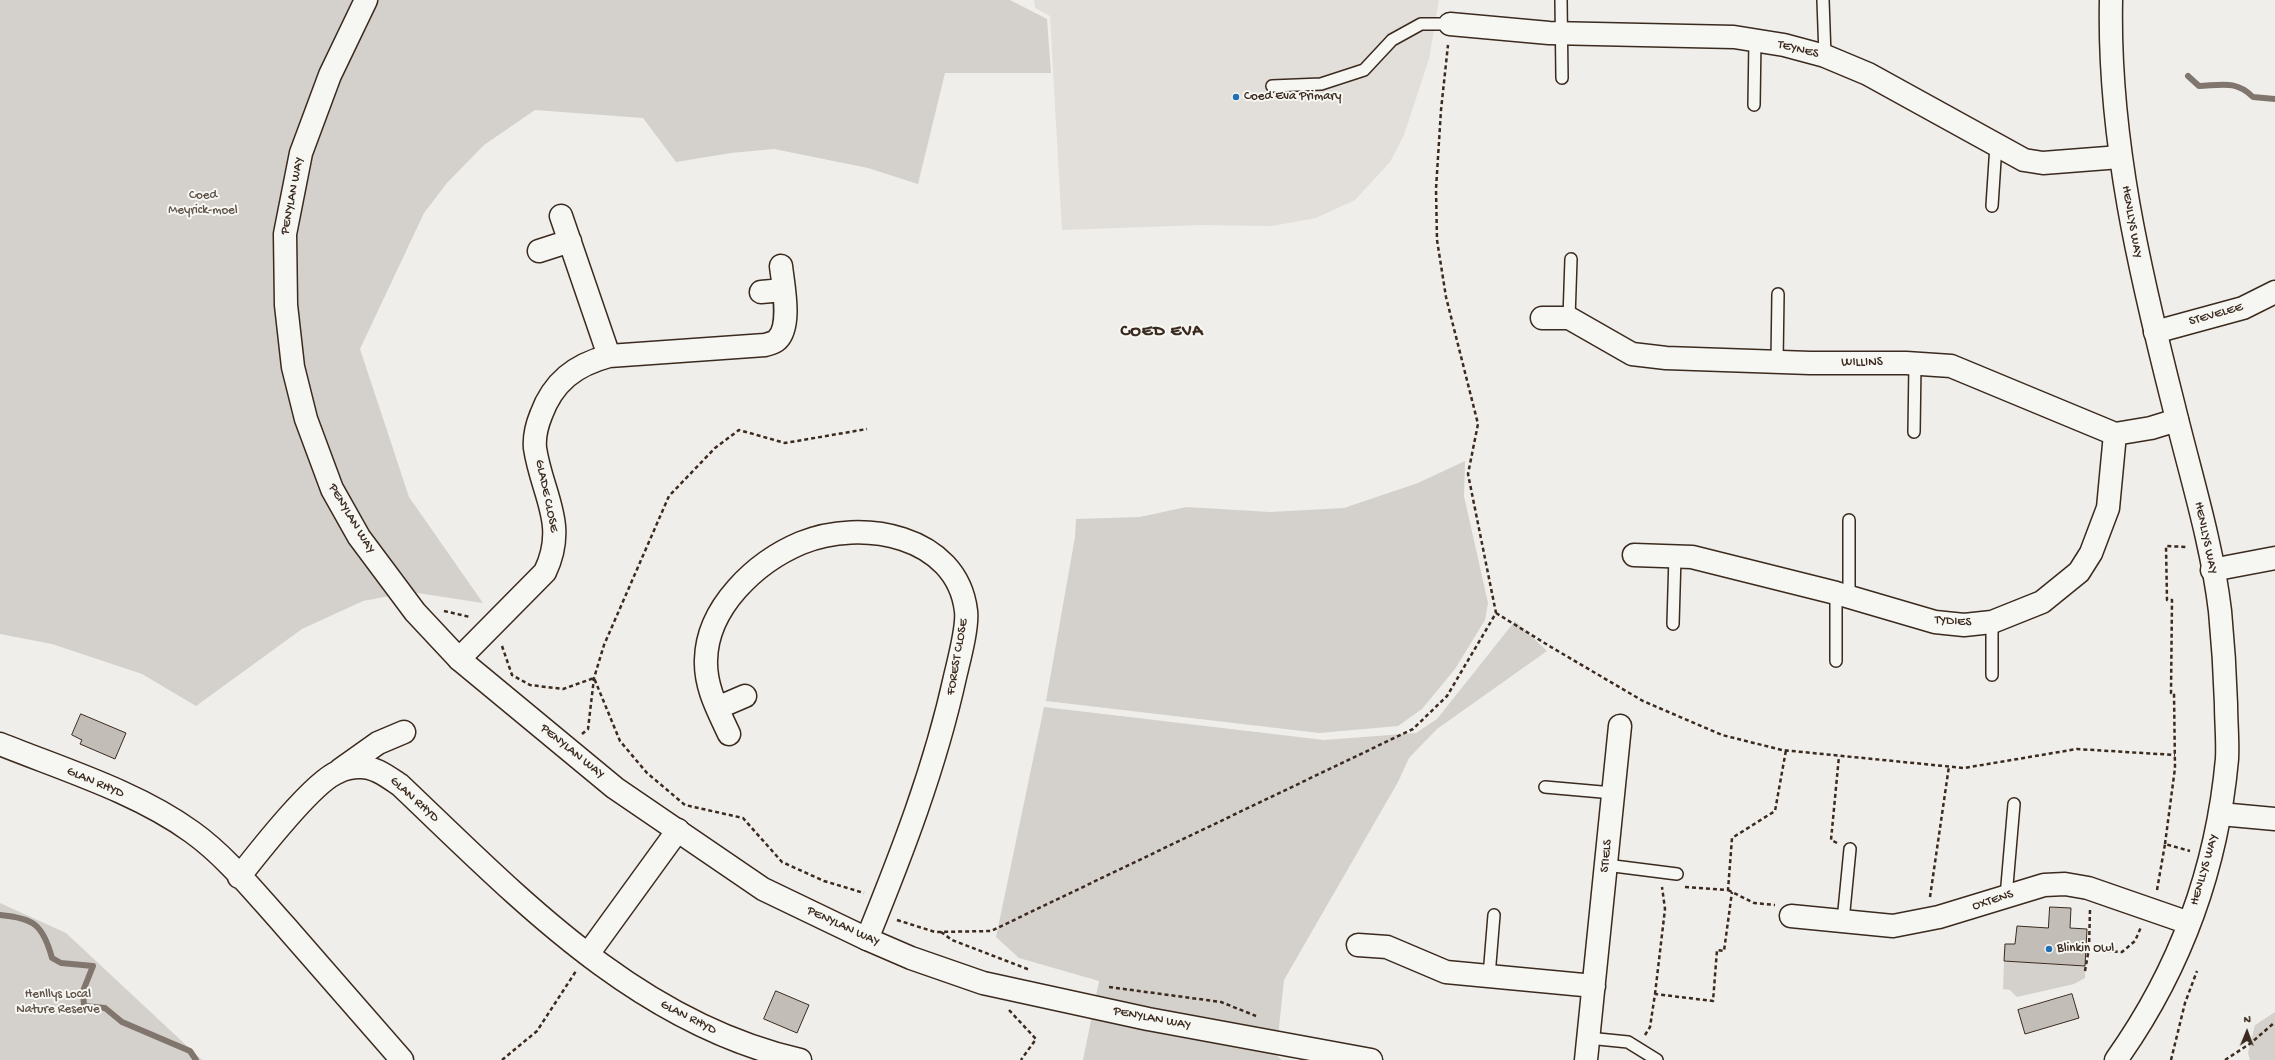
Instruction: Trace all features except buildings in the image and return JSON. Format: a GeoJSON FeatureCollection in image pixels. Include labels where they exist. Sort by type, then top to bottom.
{"type":"FeatureCollection","features":[{"type":"Feature","properties":{"kind":"street","name":"PENYLAN WAY"},"geometry":{"type":"LineString","coordinates":[[366,0],[330,75],[301,153],[285,234],[286,305],[293,368],[306,419],[332,489],[359,537],[415,612],[459,659],[615,788],[763,889],[867,939],[912,958],[983,983],[1318,1055],[1371,1060]]}},
{"type":"Feature","properties":{"kind":"street","name":"HENLLYS WAY"},"geometry":{"type":"LineString","coordinates":[[2111,0],[2115,114],[2120,157],[2140,270],[2207,545],[2219,608],[2225,671],[2227,756],[2220,814],[2212,857],[2189,924],[2172,966],[2138,1030],[2116,1060]]}},
{"type":"Feature","properties":{"kind":"street","name":"TEYNES"},"geometry":{"type":"LineString","coordinates":[[1450,24],[1561,34],[1734,36],[1755,40],[1825,56],[1868,74],[2024,160],[2043,164],[2120,157]]}},
{"type":"Feature","properties":{"kind":"street"},"geometry":{"type":"LineString","coordinates":[[561,216],[609,356]]}},
{"type":"Feature","properties":{"kind":"street"},"geometry":{"type":"LineString","coordinates":[[539,251],[570,240]]}},
{"type":"Feature","properties":{"kind":"street","name":"GLADE CLOSE"},"geometry":{"type":"LineString","coordinates":[[459,659],[544,572],[551,559],[555,539],[554,521],[535,447],[537,425],[546,402],[559,382],[594,360],[609,356],[765,345],[776,341],[783,331],[786,318],[781,266]]}},
{"type":"Feature","properties":{"kind":"street"},"geometry":{"type":"LineString","coordinates":[[761,292],[783,290]]}},
{"type":"Feature","properties":{"kind":"street","name":"STEVELEE"},"geometry":{"type":"LineString","coordinates":[[2155,332],[2243,308],[2275,292]]}},
{"type":"Feature","properties":{"kind":"street","name":"WILLINS"},"geometry":{"type":"LineString","coordinates":[[1542,318],[1569,318],[1632,354],[1666,358],[1951,366],[2115,434]]}},
{"type":"Feature","properties":{"kind":"street"},"geometry":{"type":"LineString","coordinates":[[2115,434],[2152,428],[2177,420]]}},
{"type":"Feature","properties":{"kind":"street","name":"TYDIES"},"geometry":{"type":"LineString","coordinates":[[1634,555],[1692,557],[1843,594],[1935,622],[1964,625],[1992,622],[2042,602],[2079,572],[2091,554],[2108,508],[2115,434]]}},
{"type":"Feature","properties":{"kind":"street","name":"FOREST CLOSE"},"geometry":{"type":"LineString","coordinates":[[729,734],[709,692],[706,678],[705,658],[711,635],[721,610],[738,588],[764,565],[801,543],[848,532],[869,533],[898,538],[922,546],[941,561],[954,576],[960,587],[966,613],[959,659],[934,758],[901,857],[867,939]]}},
{"type":"Feature","properties":{"kind":"street"},"geometry":{"type":"LineString","coordinates":[[2212,570],[2275,558]]}},
{"type":"Feature","properties":{"kind":"street"},"geometry":{"type":"LineString","coordinates":[[717,708],[745,696]]}},
{"type":"Feature","properties":{"kind":"street","name":"STIELS"},"geometry":{"type":"LineString","coordinates":[[1586,1060],[1620,726]]}},
{"type":"Feature","properties":{"kind":"street"},"geometry":{"type":"LineString","coordinates":[[337,772],[378,743],[404,732]]}},
{"type":"Feature","properties":{"kind":"street","name":"GLAN RHYD"},"geometry":{"type":"LineString","coordinates":[[0,744],[95,782],[167,816],[192,832],[239,877],[402,1060]]}},
{"type":"Feature","properties":{"kind":"street","name":"GLAN RHYD"},"geometry":{"type":"LineString","coordinates":[[239,877],[260,850],[315,789],[337,772],[359,767],[380,772],[400,785],[514,895],[588,954],[665,1008],[693,1023],[755,1048],[800,1060]]}},
{"type":"Feature","properties":{"kind":"street"},"geometry":{"type":"LineString","coordinates":[[2220,814],[2275,819]]}},
{"type":"Feature","properties":{"kind":"street"},"geometry":{"type":"LineString","coordinates":[[588,954],[678,830]]}},
{"type":"Feature","properties":{"kind":"street","name":"OXTENS"},"geometry":{"type":"LineString","coordinates":[[1784,910],[1843,921],[1893,926],[1940,917],[2044,885],[2065,884],[2088,888],[2147,918],[2189,924]]}},
{"type":"Feature","properties":{"kind":"street"},"geometry":{"type":"LineString","coordinates":[[1358,945],[1387,947],[1446,972],[1594,986]]}},
{"type":"Feature","properties":{"kind":"lane"},"geometry":{"type":"LineString","coordinates":[[1561,0],[1562,78]]}},
{"type":"Feature","properties":{"kind":"lane"},"geometry":{"type":"LineString","coordinates":[[1823,0],[1825,56]]}},
{"type":"Feature","properties":{"kind":"lane"},"geometry":{"type":"LineString","coordinates":[[1272,86],[1320,84],[1364,70],[1392,40],[1421,24],[1450,24]]}},
{"type":"Feature","properties":{"kind":"lane"},"geometry":{"type":"LineString","coordinates":[[1754,105],[1755,40]]}},
{"type":"Feature","properties":{"kind":"lane"},"geometry":{"type":"LineString","coordinates":[[1992,206],[1996,145]]}},
{"type":"Feature","properties":{"kind":"lane"},"geometry":{"type":"LineString","coordinates":[[1569,318],[1571,259]]}},
{"type":"Feature","properties":{"kind":"lane"},"geometry":{"type":"LineString","coordinates":[[1777,362],[1778,294]]}},
{"type":"Feature","properties":{"kind":"lane"},"geometry":{"type":"LineString","coordinates":[[1914,432],[1915,364]]}},
{"type":"Feature","properties":{"kind":"lane"},"geometry":{"type":"LineString","coordinates":[[1836,661],[1849,520]]}},
{"type":"Feature","properties":{"kind":"lane"},"geometry":{"type":"LineString","coordinates":[[1673,624],[1675,556]]}},
{"type":"Feature","properties":{"kind":"lane"},"geometry":{"type":"LineString","coordinates":[[1992,622],[1992,675]]}},
{"type":"Feature","properties":{"kind":"lane"},"geometry":{"type":"LineString","coordinates":[[1545,787],[1613,793]]}},
{"type":"Feature","properties":{"kind":"lane"},"geometry":{"type":"LineString","coordinates":[[2006,896],[2014,804]]}},
{"type":"Feature","properties":{"kind":"lane"},"geometry":{"type":"LineString","coordinates":[[1843,921],[1850,849]]}},
{"type":"Feature","properties":{"kind":"lane"},"geometry":{"type":"LineString","coordinates":[[1606,865],[1667,873]]}},
{"type":"Feature","properties":{"kind":"lane"},"geometry":{"type":"LineString","coordinates":[[1489,976],[1494,915]]}},
{"type":"Feature","properties":{"kind":"lane"},"geometry":{"type":"LineString","coordinates":[[1588,1038],[1628,1042],[1639,1047],[1657,1060]]}},
{"type":"Feature","properties":{"kind":"path"},"geometry":{"type":"LineString","coordinates":[[594,678],[620,741],[647,773],[685,805],[743,818],[782,862],[824,882],[883,900],[889,918],[941,932],[991,931],[1414,729],[1447,696],[1496,613],[1468,474],[1478,424],[1446,297],[1437,240],[1436,189],[1441,110],[1450,24]]}},
{"type":"Feature","properties":{"kind":"path"},"geometry":{"type":"LineString","coordinates":[[579,737],[588,729],[594,678],[604,645],[669,496],[715,448],[739,430],[785,443],[868,429]]}},
{"type":"Feature","properties":{"kind":"path"},"geometry":{"type":"LineString","coordinates":[[2089,948],[2122,952],[2135,941],[2147,918],[2165,844],[2175,755],[2174,693],[2171,693],[2172,600],[2167,600],[2166,546],[2207,545]]}},
{"type":"Feature","properties":{"kind":"path"},"geometry":{"type":"LineString","coordinates":[[415,612],[429,607],[494,623],[512,674],[530,685],[563,689],[594,678]]}},
{"type":"Feature","properties":{"kind":"path"},"geometry":{"type":"LineString","coordinates":[[1496,613],[1643,701],[1722,735],[1786,750],[1964,768],[2077,749],[2175,755]]}},
{"type":"Feature","properties":{"kind":"path"},"geometry":{"type":"LineString","coordinates":[[1728,890],[1732,838],[1775,811],[1786,750]]}},
{"type":"Feature","properties":{"kind":"path"},"geometry":{"type":"LineString","coordinates":[[1839,756],[1831,840],[1850,849]]}},
{"type":"Feature","properties":{"kind":"path"},"geometry":{"type":"LineString","coordinates":[[1940,917],[1930,900],[1949,766]]}},
{"type":"Feature","properties":{"kind":"path"},"geometry":{"type":"LineString","coordinates":[[2165,844],[2212,857]]}},
{"type":"Feature","properties":{"kind":"path"},"geometry":{"type":"LineString","coordinates":[[1667,873],[1678,887],[1728,890],[1754,903],[1784,910]]}},
{"type":"Feature","properties":{"kind":"path"},"geometry":{"type":"LineString","coordinates":[[1639,1047],[1650,1027],[1656,994],[1665,909],[1667,873]]}},
{"type":"Feature","properties":{"kind":"path"},"geometry":{"type":"LineString","coordinates":[[1656,994],[1713,1001],[1717,950],[1724,951],[1732,892]]}},
{"type":"Feature","properties":{"kind":"path"},"geometry":{"type":"LineString","coordinates":[[2085,971],[2089,948],[2090,907]]}},
{"type":"Feature","properties":{"kind":"path"},"geometry":{"type":"LineString","coordinates":[[941,932],[952,940],[1032,971]]}},
{"type":"Feature","properties":{"kind":"path"},"geometry":{"type":"LineString","coordinates":[[502,1060],[537,1031],[588,954]]}},
{"type":"Feature","properties":{"kind":"path"},"geometry":{"type":"LineString","coordinates":[[2171,1060],[2185,1003],[2197,970]]}},
{"type":"Feature","properties":{"kind":"path"},"geometry":{"type":"LineString","coordinates":[[1104,987],[1221,1002],[1257,1017]]}},
{"type":"Feature","properties":{"kind":"path"},"geometry":{"type":"LineString","coordinates":[[1004,1005],[1036,1040],[1021,1060]]}},
{"type":"Feature","properties":{"kind":"path"},"geometry":{"type":"LineString","coordinates":[[2225,1060],[2251,1043],[2275,1022]]}},
{"type":"Feature","properties":{"kind":"shaded area","name":"Coed Eva Primary"},"geometry":{"type":"Polygon","coordinates":[[[1034,0],[1439,0],[1429,59],[1404,135],[1390,162],[1355,200],[1316,218],[1272,226],[1201,225],[1062,230],[1050,16],[1035,8],[1034,0]]]}},
{"type":"Feature","properties":{"kind":"green space","name":"Coed Meyrick-moel"},"geometry":{"type":"Polygon","coordinates":[[[0,0],[1010,0],[1047,19],[1051,73],[945,73],[918,184],[868,168],[774,149],[731,153],[676,162],[643,118],[535,110],[484,145],[447,183],[424,213],[360,349],[409,497],[483,603],[411,592],[363,601],[302,629],[196,706],[142,674],[52,644],[0,634],[0,0]]]}},
{"type":"Feature","properties":{"kind":"green space"},"geometry":{"type":"Polygon","coordinates":[[[1465,461],[1464,496],[1488,603],[1485,620],[1455,669],[1422,709],[1398,726],[1319,733],[1046,701],[1075,537],[1076,519],[1140,517],[1186,507],[1270,512],[1344,508],[1418,483],[1465,461]]]}},
{"type":"Feature","properties":{"kind":"green space"},"geometry":{"type":"Polygon","coordinates":[[[1515,621],[1547,651],[1437,729],[1409,758],[1398,782],[1284,980],[1276,1055],[1282,1060],[1083,1060],[1099,981],[1019,958],[996,937],[1044,707],[1324,740],[1416,733],[1437,719],[1515,621]]]}},
{"type":"Feature","properties":{"kind":"green space","name":"Henllys Local Nature Reserve"},"geometry":{"type":"Polygon","coordinates":[[[0,903],[66,933],[202,1060],[0,1060],[0,903]]]}},
{"type":"Feature","properties":{"kind":"green space"},"geometry":{"type":"Polygon","coordinates":[[[2024,953],[2042,964],[2085,966],[2085,978],[2074,984],[2017,997],[2010,990],[2003,989],[2004,961],[2023,962],[2024,953]]]}},
{"type":"Feature","properties":{"kind":"green space"},"geometry":{"type":"Polygon","coordinates":[[[2275,1012],[2275,1060],[2250,1060],[2248,1053],[2255,1025],[2275,1012]]]}},
{"type":"Feature","properties":{"kind":"waterway"},"geometry":{"type":"LineString","coordinates":[[2188,76],[2199,86],[2235,86],[2241,88],[2253,97],[2275,99]]}},
{"type":"Feature","properties":{"kind":"waterway"},"geometry":{"type":"LineString","coordinates":[[0,915],[21,918],[35,925],[45,938],[52,958],[61,963],[93,966],[83,991],[84,1006],[105,1008],[122,1022],[190,1051],[196,1060]]}},
{"type":"Feature","properties":{"kind":"place","name":"Coed Eva Primary"},"geometry":{"type":"Point","coordinates":[1236,97]}},
{"type":"Feature","properties":{"kind":"place","name":"Blinkin Owl"},"geometry":{"type":"Point","coordinates":[2049,949]}},
{"type":"Feature","properties":{"kind":"district","name":"COED EVA"},"geometry":{"type":"Point","coordinates":[1162,332]}}]}
